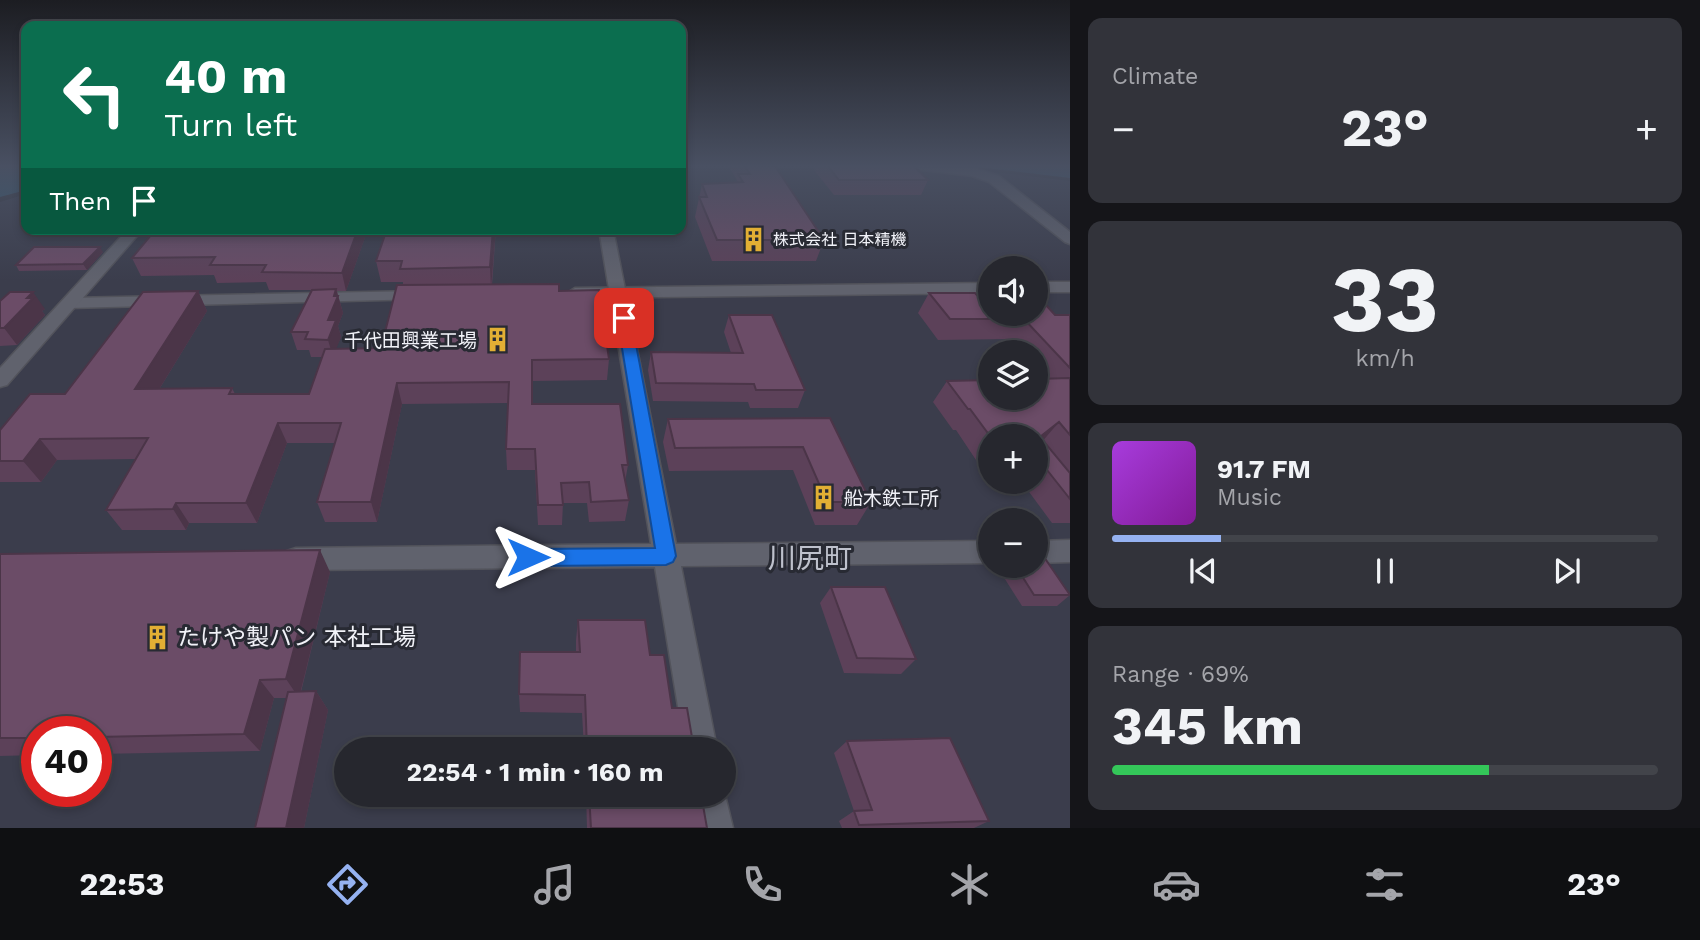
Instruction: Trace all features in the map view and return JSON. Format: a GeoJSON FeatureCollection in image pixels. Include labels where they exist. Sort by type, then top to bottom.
{"type":"FeatureCollection","features":[{"type":"Feature","properties":{"kind":"street"},"geometry":{"type":"LineString","coordinates":[[1025,204],[1070,239]]}},
{"type":"Feature","properties":{"kind":"street"},"geometry":{"type":"LineString","coordinates":[[1,377],[131,235]]}},
{"type":"Feature","properties":{"kind":"street"},"geometry":{"type":"LineString","coordinates":[[607,235],[620,292],[699,737]]}},
{"type":"Feature","properties":{"kind":"street"},"geometry":{"type":"LineString","coordinates":[[1048,288],[1070,287]]}},
{"type":"Feature","properties":{"kind":"street"},"geometry":{"type":"LineString","coordinates":[[565,293],[978,288]]}},
{"type":"Feature","properties":{"kind":"street"},"geometry":{"type":"LineString","coordinates":[[69,303],[434,296]]}},
{"type":"Feature","properties":{"kind":"street"},"geometry":{"type":"LineString","coordinates":[[1048,552],[1070,551]]}},
{"type":"Feature","properties":{"kind":"street"},"geometry":{"type":"LineString","coordinates":[[278,559],[978,552]]}},
{"type":"Feature","properties":{"kind":"street"},"geometry":{"type":"LineString","coordinates":[[711,807],[715,828]]}},
{"type":"Feature","properties":{"kind":"shaded area"},"geometry":{"type":"Polygon","coordinates":[[[0,204],[21,204],[21,235],[686,235],[686,204],[1070,204],[1070,828],[0,828],[0,204]]]}},
{"type":"Feature","properties":{"kind":"building"},"geometry":{"type":"Polygon","coordinates":[[[702,204],[800,204],[824,240],[717,240],[702,204]]]}},
{"type":"Feature","properties":{"kind":"building"},"geometry":{"type":"Polygon","coordinates":[[[151,235],[356,235],[342,273],[262,272],[266,265],[210,265],[215,257],[132,258],[151,235]]]}},
{"type":"Feature","properties":{"kind":"building"},"geometry":{"type":"Polygon","coordinates":[[[385,235],[493,235],[490,267],[400,269],[402,261],[376,261],[385,235]]]}},
{"type":"Feature","properties":{"kind":"building"},"geometry":{"type":"Polygon","coordinates":[[[34,247],[100,247],[83,264],[16,265],[34,247]]]}},
{"type":"Feature","properties":{"kind":"building"},"geometry":{"type":"Polygon","coordinates":[[[559,284],[559,291],[599,290],[609,359],[532,360],[532,404],[620,404],[628,465],[622,465],[629,500],[591,502],[589,482],[561,483],[563,505],[538,505],[535,449],[506,449],[509,382],[397,383],[371,502],[317,502],[341,423],[278,423],[246,503],[176,503],[173,509],[106,510],[148,438],[40,439],[23,461],[0,461],[0,430],[30,394],[65,394],[143,292],[198,291],[135,389],[232,388],[229,394],[309,394],[325,349],[381,348],[397,285],[559,284]]]}},
{"type":"Feature","properties":{"kind":"building"},"geometry":{"type":"Polygon","coordinates":[[[336,289],[334,296],[338,296],[328,320],[336,320],[328,340],[305,339],[308,332],[291,332],[312,290],[336,289]]]}},
{"type":"Feature","properties":{"kind":"building"},"geometry":{"type":"Polygon","coordinates":[[[10,292],[33,292],[27,298],[33,298],[4,328],[0,328],[0,301],[10,292]]]}},
{"type":"Feature","properties":{"kind":"building"},"geometry":{"type":"Polygon","coordinates":[[[929,293],[975,293],[978,296],[978,319],[950,319],[929,293]]]}},
{"type":"Feature","properties":{"kind":"building"},"geometry":{"type":"Polygon","coordinates":[[[1048,307],[1055,315],[1070,315],[1070,368],[1048,345],[1048,340],[1044,340],[1031,326],[1048,326],[1048,307]]]}},
{"type":"Feature","properties":{"kind":"building"},"geometry":{"type":"Polygon","coordinates":[[[729,315],[772,315],[805,390],[756,390],[754,384],[656,383],[651,352],[743,353],[729,315]]]}},
{"type":"Feature","properties":{"kind":"building"},"geometry":{"type":"Polygon","coordinates":[[[1070,378],[1070,435],[1059,422],[1048,431],[1048,424],[981,424],[947,381],[978,380],[978,410],[1048,410],[1048,379],[1070,378]]]}},
{"type":"Feature","properties":{"kind":"building"},"geometry":{"type":"Polygon","coordinates":[[[830,418],[871,502],[827,502],[803,447],[675,448],[668,419],[830,418]]]}},
{"type":"Feature","properties":{"kind":"building"},"geometry":{"type":"Polygon","coordinates":[[[1048,447],[1070,473],[1070,499],[1048,471],[1048,447]]]}},
{"type":"Feature","properties":{"kind":"building","name":"たけや製パン 本社工場"},"geometry":{"type":"Polygon","coordinates":[[[320,550],[286,679],[260,680],[244,734],[112,737],[112,716],[21,716],[21,738],[0,738],[0,554],[320,550]]]}},
{"type":"Feature","properties":{"kind":"building"},"geometry":{"type":"Polygon","coordinates":[[[1048,563],[1070,595],[1034,595],[1023,578],[1048,578],[1048,563]]]}},
{"type":"Feature","properties":{"kind":"building"},"geometry":{"type":"Polygon","coordinates":[[[831,587],[885,587],[916,659],[857,658],[831,587]]]}},
{"type":"Feature","properties":{"kind":"building"},"geometry":{"type":"Polygon","coordinates":[[[578,620],[645,620],[650,655],[664,655],[672,708],[687,708],[692,737],[587,737],[585,695],[519,694],[520,652],[580,652],[578,620]]]}},
{"type":"Feature","properties":{"kind":"building"},"geometry":{"type":"Polygon","coordinates":[[[316,691],[286,828],[255,828],[288,692],[316,691]]]}},
{"type":"Feature","properties":{"kind":"building"},"geometry":{"type":"Polygon","coordinates":[[[950,738],[989,821],[859,825],[854,811],[872,810],[847,741],[950,738]]]}},
{"type":"Feature","properties":{"kind":"building"},"geometry":{"type":"Polygon","coordinates":[[[590,807],[703,807],[707,828],[591,828],[590,807]]]}},
{"type":"Feature","properties":{"kind":"place","name":"株式会社 日本精機"},"geometry":{"type":"Point","coordinates":[753,239]}},
{"type":"Feature","properties":{"kind":"place","name":"千代田興業工場"},"geometry":{"type":"Point","coordinates":[497,340]}},
{"type":"Feature","properties":{"kind":"place","name":"船木鉄工所"},"geometry":{"type":"Point","coordinates":[824,498]}},
{"type":"Feature","properties":{"kind":"place","name":"たけや製パン 本社工場"},"geometry":{"type":"Point","coordinates":[157,637]}},
{"type":"Feature","properties":{"kind":"district","name":"川尻町"},"geometry":{"type":"Point","coordinates":[810,558]}},
{"type":"Feature","properties":{"kind":"route"},"geometry":{"type":"LineString","coordinates":[[528,557],[666,556],[624,318]]}}]}
